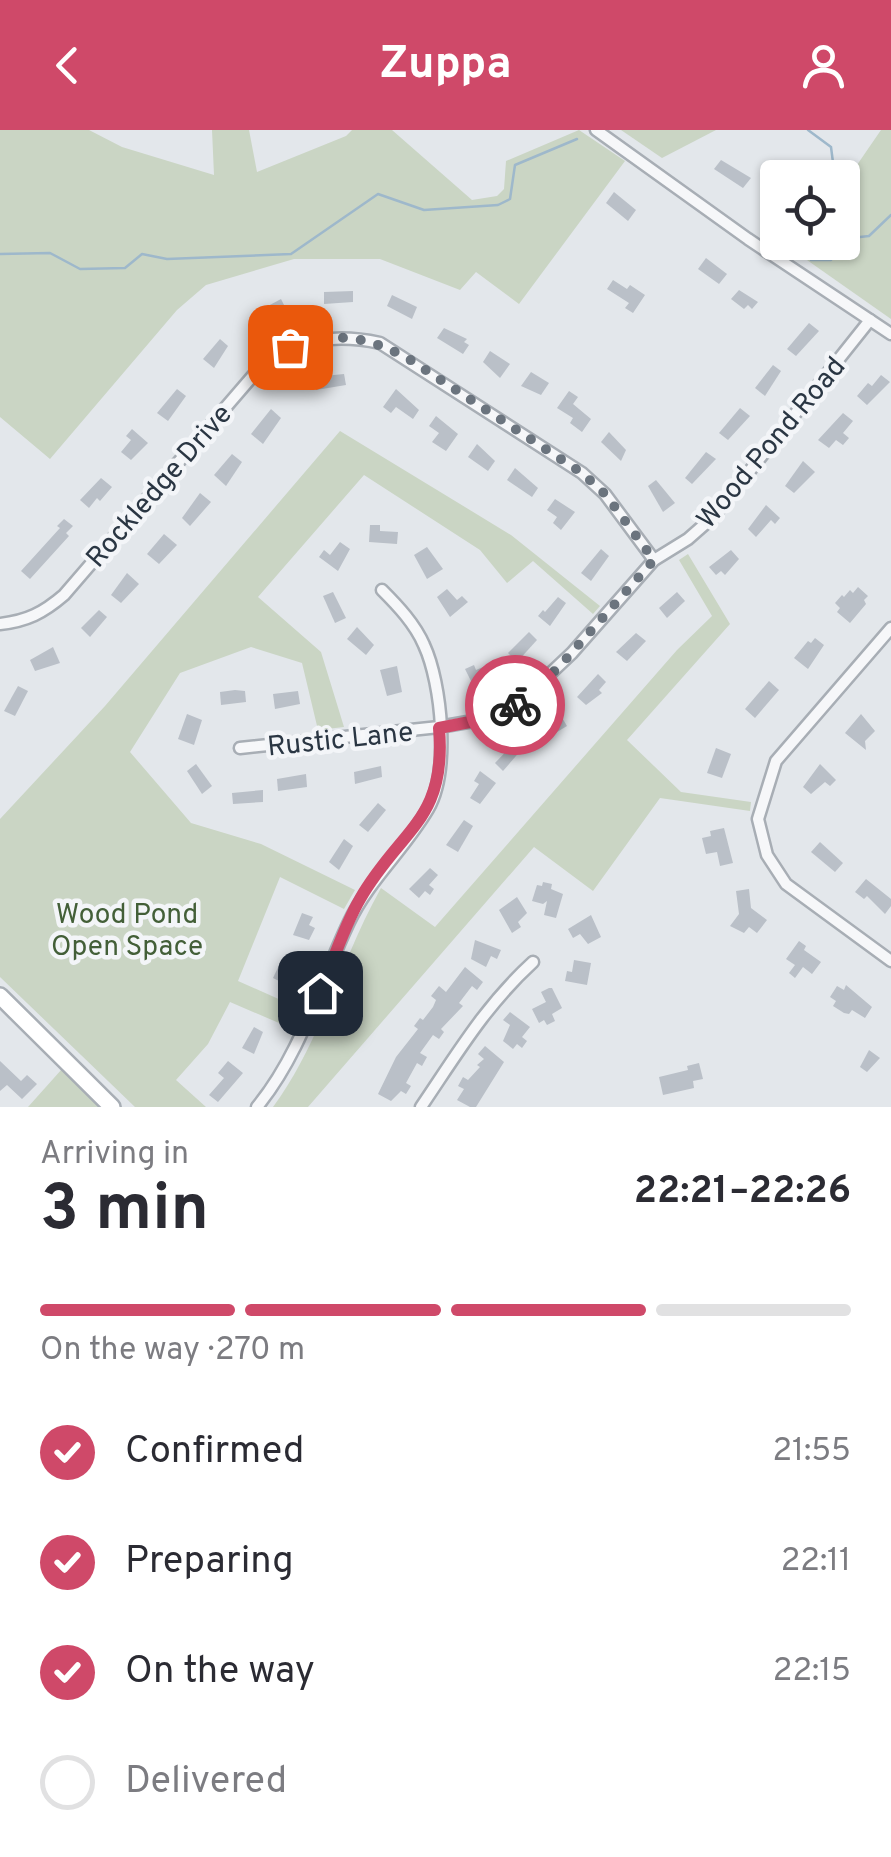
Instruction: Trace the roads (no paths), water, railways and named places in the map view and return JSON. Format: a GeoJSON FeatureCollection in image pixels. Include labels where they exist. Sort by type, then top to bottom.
{"type":"FeatureCollection","features":[{"type":"Feature","properties":{"kind":"street"},"geometry":{"type":"LineString","coordinates":[[596,130],[748,240],[891,334]]}},
{"type":"Feature","properties":{"kind":"street","name":"Wood Pond Road"},"geometry":{"type":"LineString","coordinates":[[439,728],[485,719],[519,703],[572,653],[654,560],[688,539],[713,516],[870,320]]}},
{"type":"Feature","properties":{"kind":"street","name":"Rockledge Drive"},"geometry":{"type":"LineString","coordinates":[[0,624],[44,612],[64,595],[257,372],[290,347],[323,338],[352,337],[380,344],[582,473],[605,494],[654,560]]}},
{"type":"Feature","properties":{"kind":"street"},"geometry":{"type":"LineString","coordinates":[[257,1107],[291,1058],[361,898],[430,806],[440,770],[434,680],[424,644],[382,590]]}},
{"type":"Feature","properties":{"kind":"street"},"geometry":{"type":"LineString","coordinates":[[891,628],[776,762],[758,818],[767,855],[786,884],[891,961]]}},
{"type":"Feature","properties":{"kind":"street","name":"Rustic Lane"},"geometry":{"type":"LineString","coordinates":[[240,748],[439,728]]}},
{"type":"Feature","properties":{"kind":"street"},"geometry":{"type":"LineString","coordinates":[[421,1107],[467,1035],[533,962]]}},
{"type":"Feature","properties":{"kind":"street"},"geometry":{"type":"LineString","coordinates":[[0,996],[112,1107]]}},
{"type":"Feature","properties":{"kind":"waterway"},"geometry":{"type":"LineString","coordinates":[[808,130],[831,147],[833,160]]}},
{"type":"Feature","properties":{"kind":"waterway"},"geometry":{"type":"LineString","coordinates":[[0,254],[50,253],[80,269],[125,268],[142,254],[167,259],[291,254],[378,194],[424,210],[498,205],[510,199],[515,165],[577,139]]}},
{"type":"Feature","properties":{"kind":"waterway"},"geometry":{"type":"LineString","coordinates":[[860,237],[869,236],[891,215]]}},
{"type":"Feature","properties":{"kind":"park label","name":"Wood Pond Open Space"},"geometry":{"type":"Point","coordinates":[127,929]}}]}
